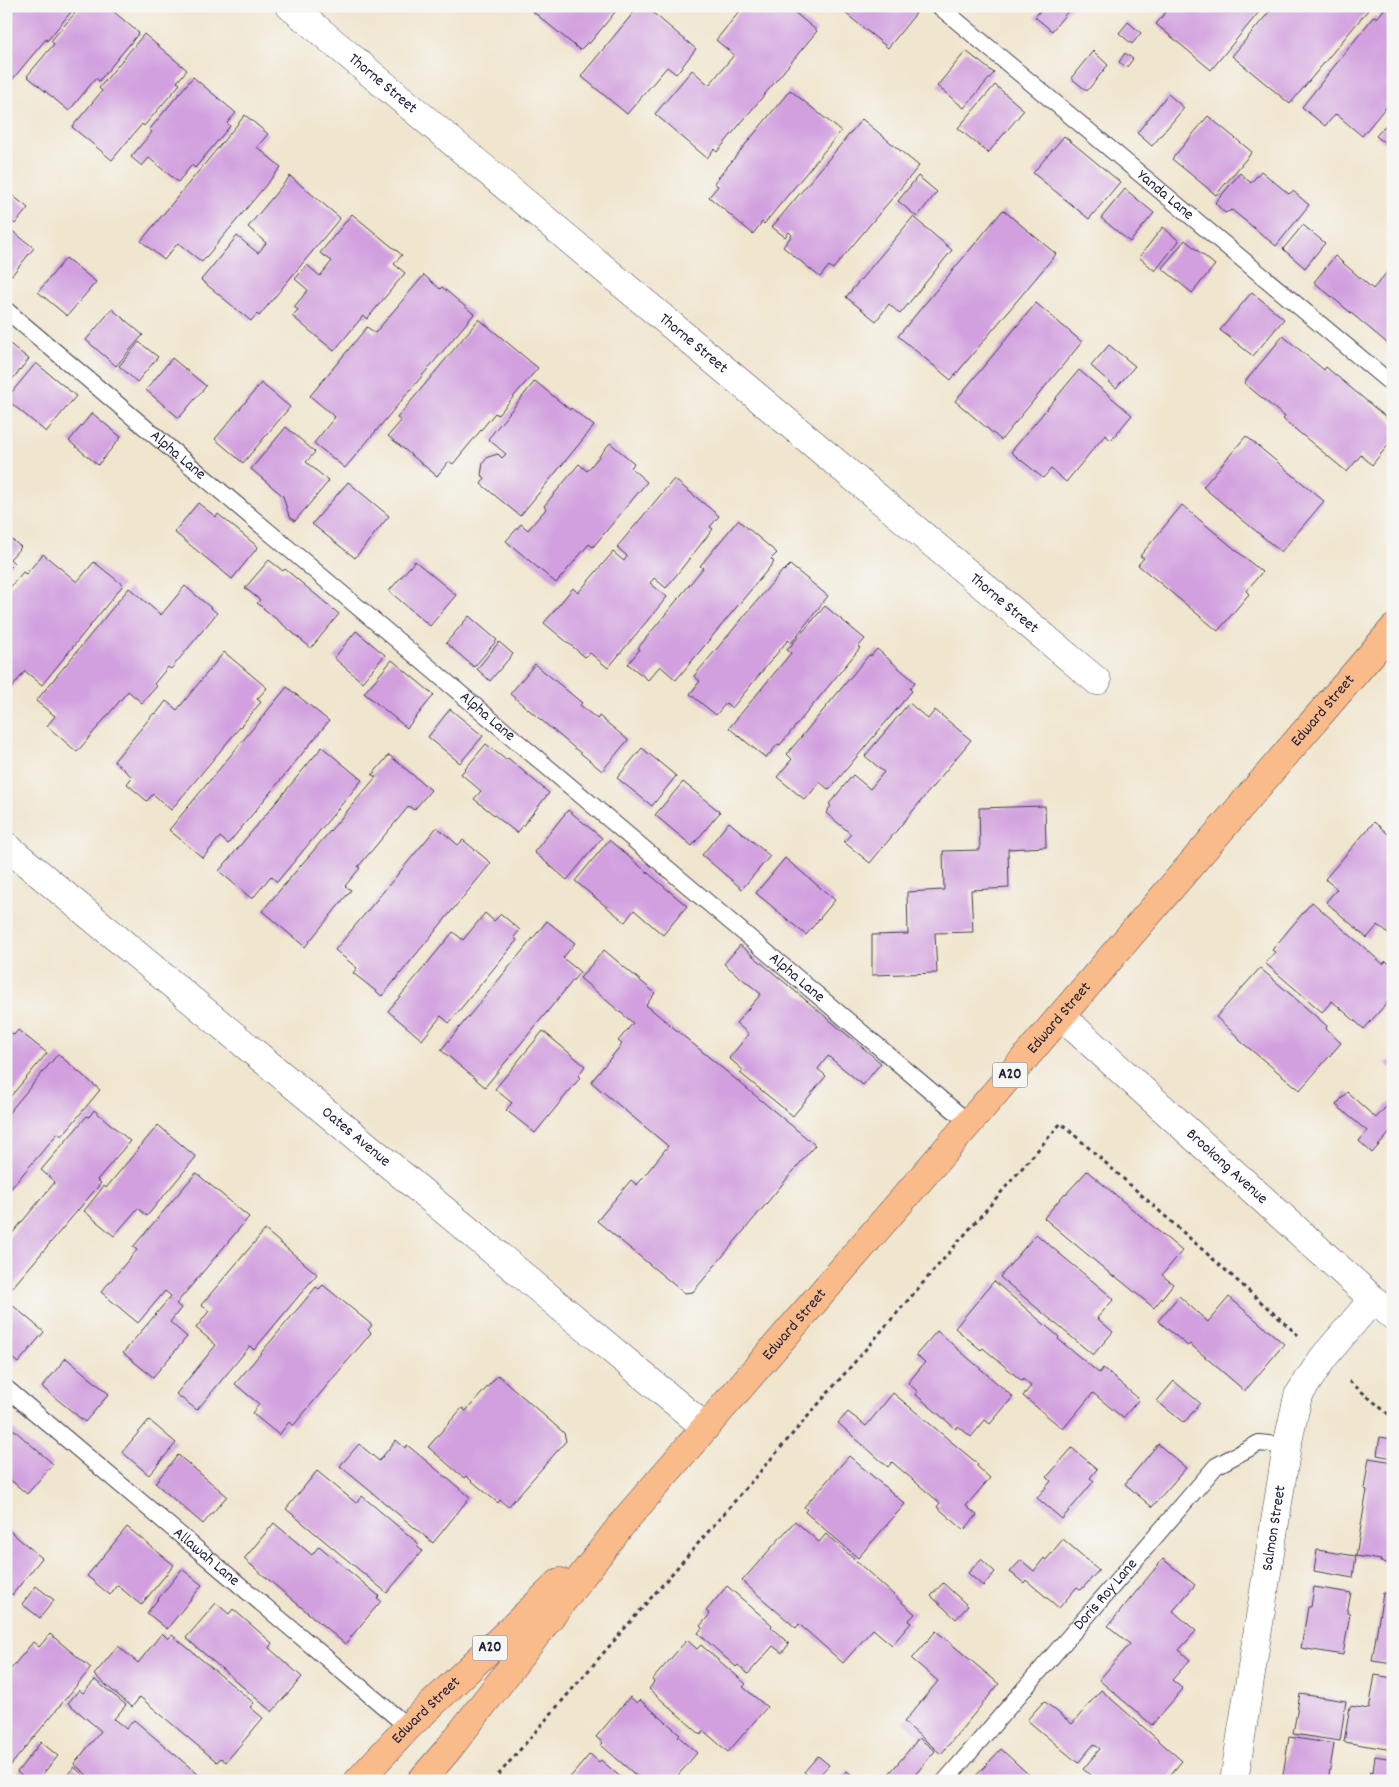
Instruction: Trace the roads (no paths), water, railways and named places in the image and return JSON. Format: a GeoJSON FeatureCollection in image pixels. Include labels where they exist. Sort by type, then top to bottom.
{"type":"FeatureCollection","features":[{"type":"Feature","properties":{"kind":"highway","name":"Edward Street"},"geometry":{"type":"LineString","coordinates":[[421,1781],[450,1748],[626,1519],[1393,629]]}},
{"type":"Feature","properties":{"kind":"highway","name":"Edward Street"},"geometry":{"type":"LineString","coordinates":[[358,1781],[408,1727],[626,1519]]}},
{"type":"Feature","properties":{"kind":"street","name":"Thorne Street"},"geometry":{"type":"LineString","coordinates":[[290,6],[1097,681]]}},
{"type":"Feature","properties":{"kind":"street","name":"Oates Avenue"},"geometry":{"type":"LineString","coordinates":[[6,846],[705,1427]]}},
{"type":"Feature","properties":{"kind":"street","name":"Brookong Avenue"},"geometry":{"type":"LineString","coordinates":[[1061,1016],[1383,1308]]}},
{"type":"Feature","properties":{"kind":"street","name":"Salmon Street"},"geometry":{"type":"LineString","coordinates":[[1234,1781],[1287,1446],[1298,1396],[1323,1358],[1383,1308]]}},
{"type":"Feature","properties":{"kind":"lane","name":"Yanda Lane"},"geometry":{"type":"LineString","coordinates":[[939,6],[1393,385]]}},
{"type":"Feature","properties":{"kind":"lane","name":"Alpha Lane"},"geometry":{"type":"LineString","coordinates":[[6,310],[969,1123]]}},
{"type":"Feature","properties":{"kind":"lane","name":"Allawah Lane"},"geometry":{"type":"LineString","coordinates":[[6,1388],[408,1727]]}},
{"type":"Feature","properties":{"kind":"lane","name":"Doris Roy Lane"},"geometry":{"type":"LineString","coordinates":[[945,1781],[1216,1466],[1259,1444],[1287,1446]]}}]}
